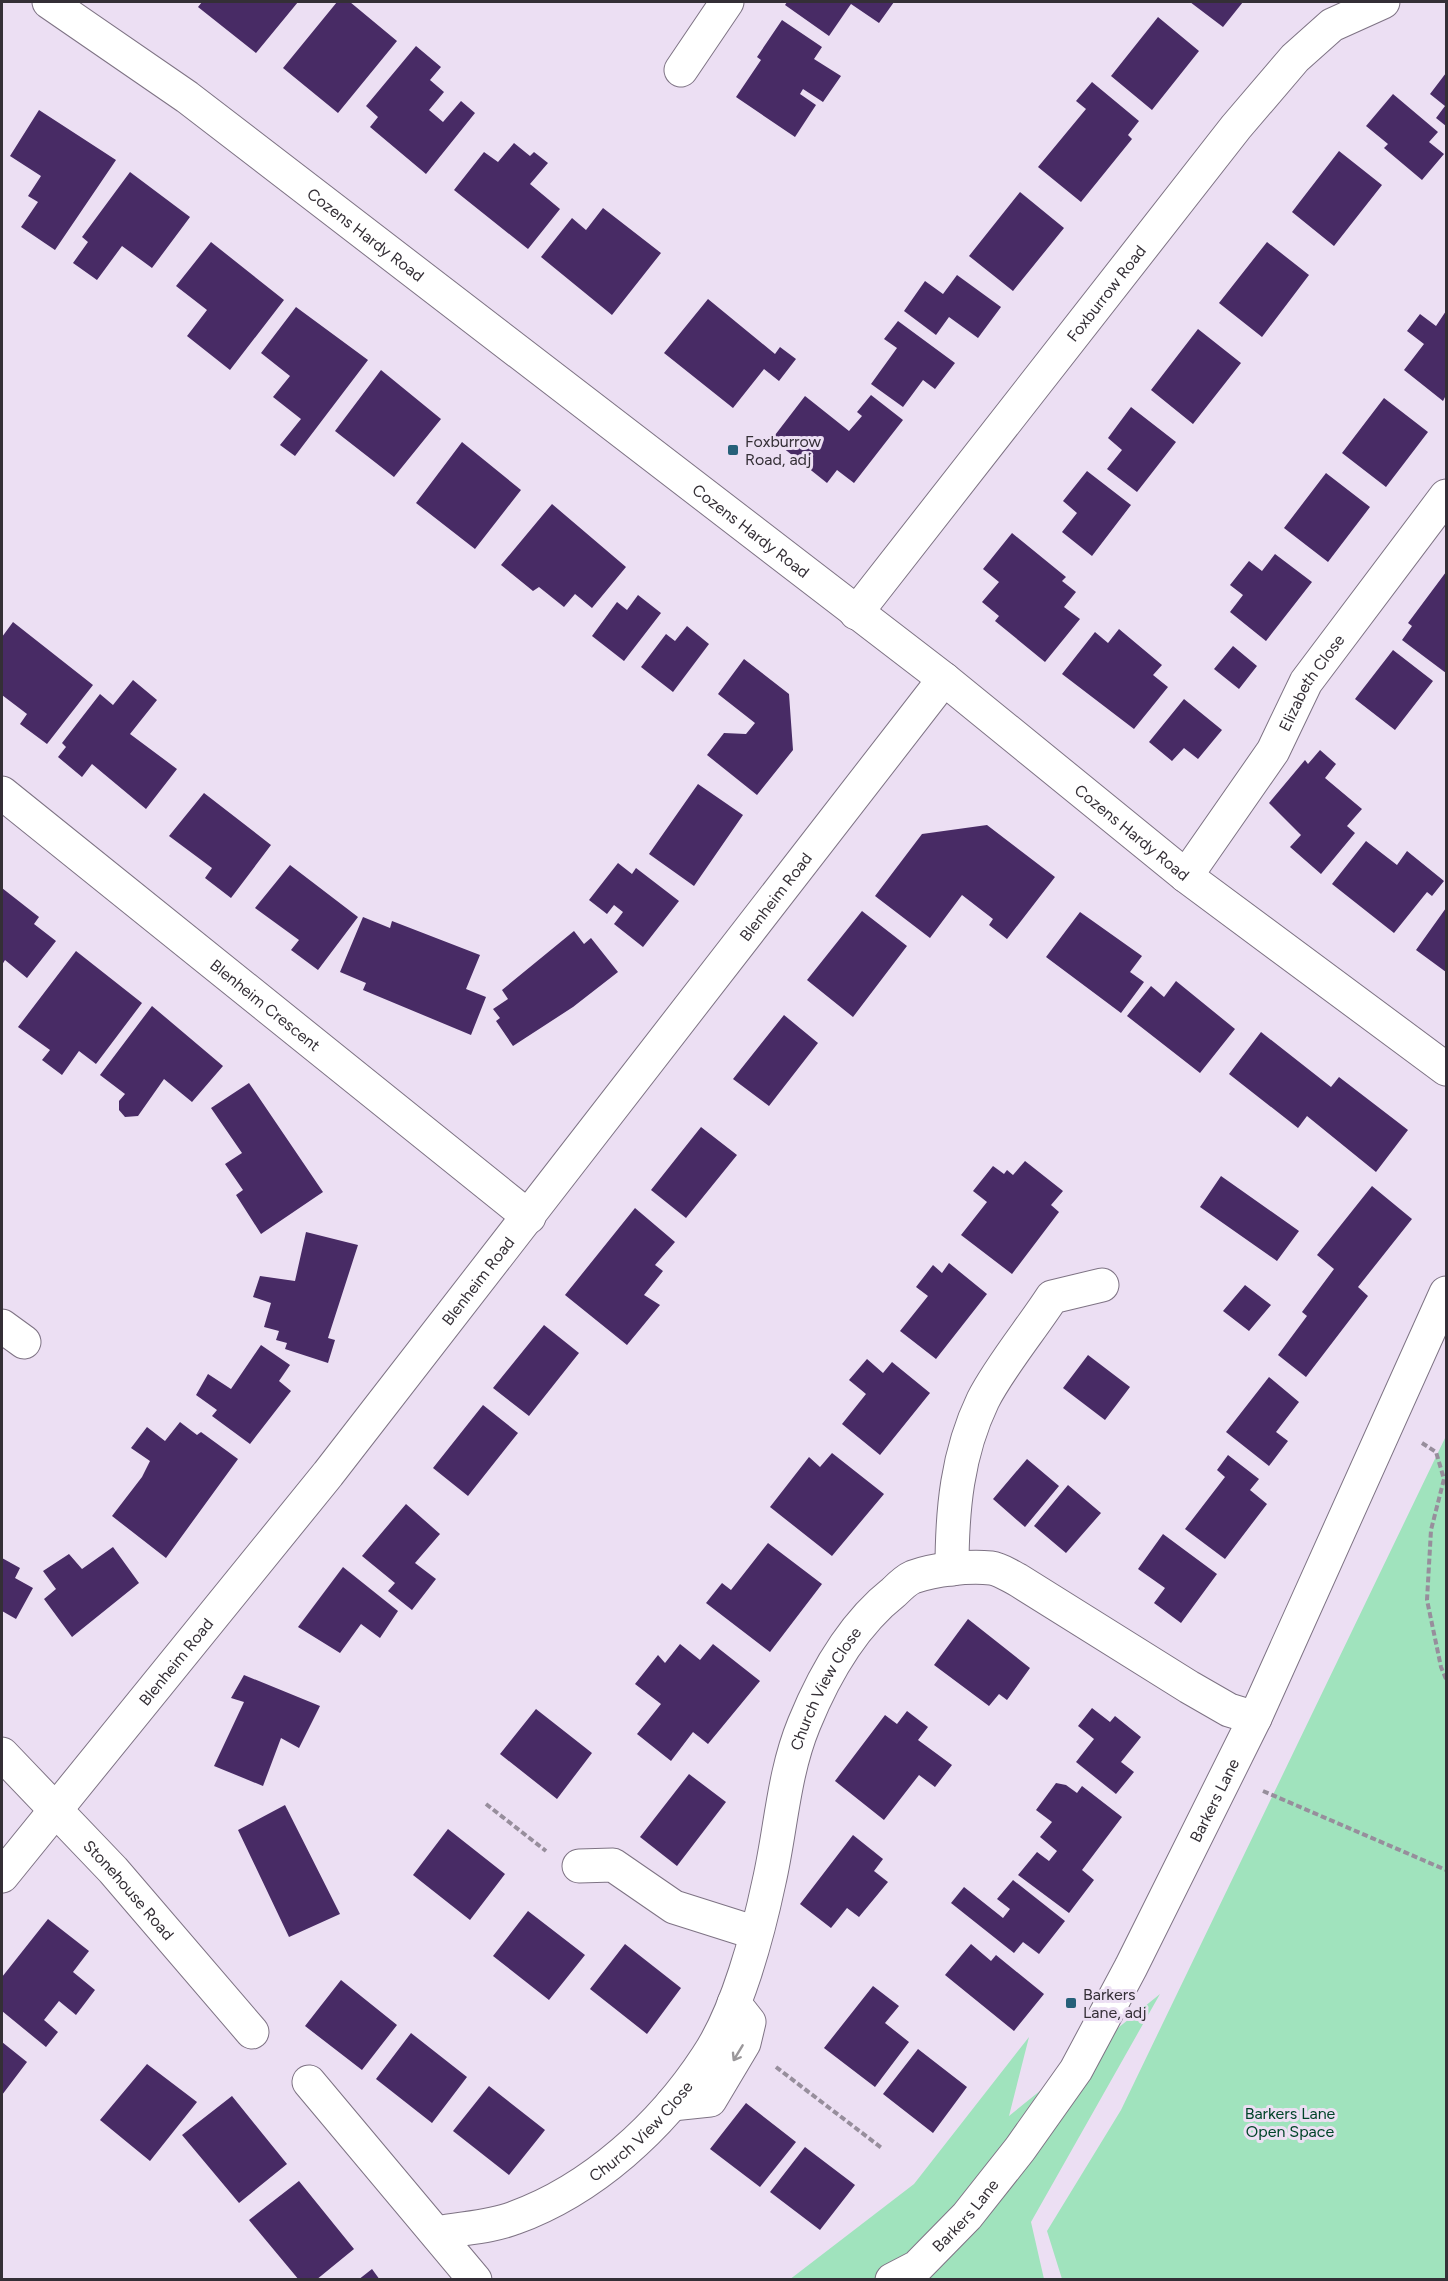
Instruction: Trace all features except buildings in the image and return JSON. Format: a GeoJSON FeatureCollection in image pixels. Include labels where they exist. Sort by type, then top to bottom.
{"type":"FeatureCollection","features":[{"type":"Feature","properties":{"kind":"street","name":"Cozens Hardy Road"},"geometry":{"type":"LineString","coordinates":[[49,2],[187,97],[944,679],[1186,876],[1446,1069]]}},
{"type":"Feature","properties":{"kind":"street"},"geometry":{"type":"LineString","coordinates":[[681,70],[727,2]]}},
{"type":"Feature","properties":{"kind":"street","name":"Foxburrow Road"},"geometry":{"type":"LineString","coordinates":[[856,613],[1199,174],[1287,66],[1332,25],[1383,2]]}},
{"type":"Feature","properties":{"kind":"street","name":"Elizabeth Close"},"geometry":{"type":"LineString","coordinates":[[1186,876],[1273,750],[1306,682],[1446,496]]}},
{"type":"Feature","properties":{"kind":"street","name":"Blenheim Road"},"geometry":{"type":"LineString","coordinates":[[2,1876],[328,1474],[944,679]]}},
{"type":"Feature","properties":{"kind":"street","name":"Blenheim Crescent"},"geometry":{"type":"LineString","coordinates":[[2,793],[529,1217]]}},
{"type":"Feature","properties":{"kind":"street"},"geometry":{"type":"LineString","coordinates":[[952,1569],[952,1515],[963,1450],[984,1398],[1052,1297],[1102,1285]]}},
{"type":"Feature","properties":{"kind":"street","name":"Barkers Lane"},"geometry":{"type":"LineString","coordinates":[[912,2275],[973,2207],[1020,2149],[1077,2070],[1255,1718],[1446,1293]]}},
{"type":"Feature","properties":{"kind":"street","name":"Church View Close"},"geometry":{"type":"LineString","coordinates":[[437,2233],[513,2219],[579,2187],[624,2151],[672,2104],[709,2056],[734,2003],[756,1933],[770,1881],[781,1804],[803,1726],[831,1666],[873,1608],[912,1577],[952,1569],[993,1568],[1018,1580],[1229,1710],[1255,1718]]}},
{"type":"Feature","properties":{"kind":"street","name":"Stonehouse Road"},"geometry":{"type":"LineString","coordinates":[[2,1754],[113,1870],[252,2032]]}},
{"type":"Feature","properties":{"kind":"street"},"geometry":{"type":"LineString","coordinates":[[579,1866],[613,1865],[674,1907],[756,1933]]}},
{"type":"Feature","properties":{"kind":"street"},"geometry":{"type":"LineString","coordinates":[[672,2104],[710,2100],[744,2043],[749,2022],[734,2003]]}},
{"type":"Feature","properties":{"kind":"street"},"geometry":{"type":"LineString","coordinates":[[309,2082],[475,2280]]}},
{"type":"Feature","properties":{"kind":"path"},"geometry":{"type":"LineString","coordinates":[[1386,1426],[1415,1438],[1436,1452],[1444,1479],[1431,1530],[1427,1600],[1441,1667],[1446,1679]]}},
{"type":"Feature","properties":{"kind":"path"},"geometry":{"type":"LineString","coordinates":[[1226,1775],[1446,1870]]}},
{"type":"Feature","properties":{"kind":"path"},"geometry":{"type":"LineString","coordinates":[[486,1804],[549,1854],[579,1866]]}},
{"type":"Feature","properties":{"kind":"path"},"geometry":{"type":"LineString","coordinates":[[744,2043],[884,2149]]}},
{"type":"Feature","properties":{"kind":"green space","name":"Barkers Lane Open Space"},"geometry":{"type":"Polygon","coordinates":[[[1446,1436],[1446,2279],[1062,2279],[1047,2231],[1121,2110],[1446,1436]]]}},
{"type":"Feature","properties":{"kind":"green space"},"geometry":{"type":"Polygon","coordinates":[[[1160,1994],[1031,2222],[1044,2279],[789,2280],[914,2184],[1029,2037],[1009,2116],[1160,1994]]]}},
{"type":"Feature","properties":{"kind":"place","name":"Foxburrow Road, adj"},"geometry":{"type":"Point","coordinates":[733,450]}},
{"type":"Feature","properties":{"kind":"place","name":"Barkers Lane, adj"},"geometry":{"type":"Point","coordinates":[1071,2003]}}]}
